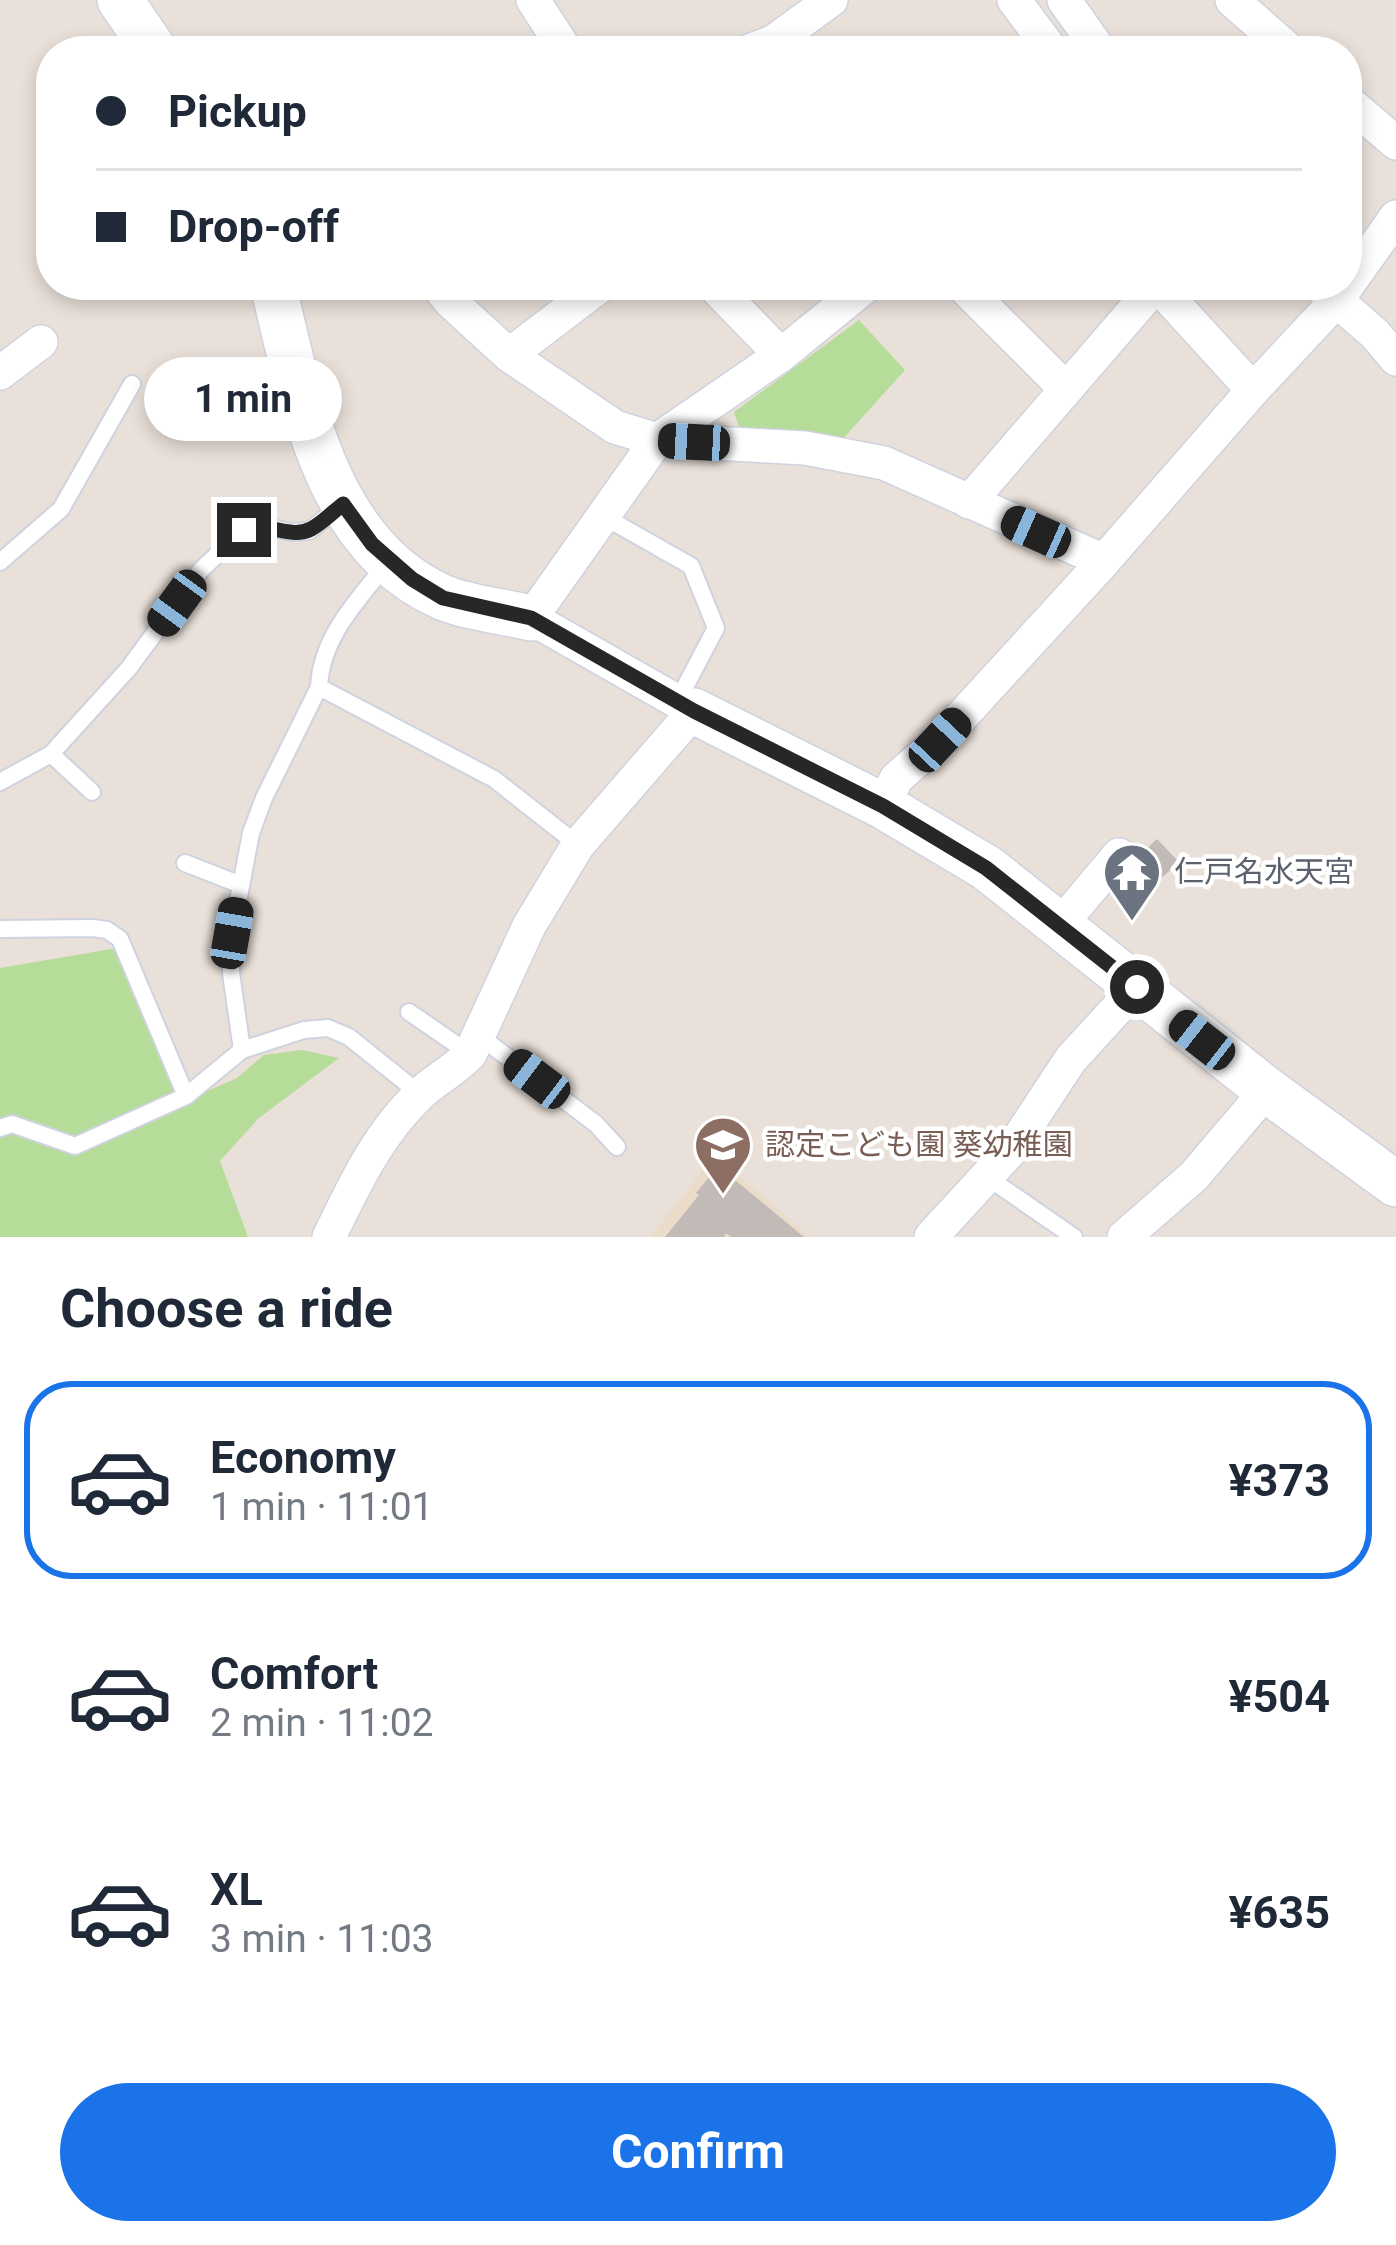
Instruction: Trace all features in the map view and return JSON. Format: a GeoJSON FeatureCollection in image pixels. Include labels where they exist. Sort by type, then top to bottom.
{"type":"FeatureCollection","features":[{"type":"Feature","properties":{"kind":"street"},"geometry":{"type":"LineString","coordinates":[[120,0],[145,36]]}},
{"type":"Feature","properties":{"kind":"street"},"geometry":{"type":"LineString","coordinates":[[533,0],[556,36]]}},
{"type":"Feature","properties":{"kind":"street"},"geometry":{"type":"LineString","coordinates":[[780,36],[832,0]]}},
{"type":"Feature","properties":{"kind":"street"},"geometry":{"type":"LineString","coordinates":[[1014,0],[1041,36]]}},
{"type":"Feature","properties":{"kind":"street"},"geometry":{"type":"LineString","coordinates":[[1232,0],[1273,36]]}},
{"type":"Feature","properties":{"kind":"street"},"geometry":{"type":"LineString","coordinates":[[1071,3],[1091,36]]}},
{"type":"Feature","properties":{"kind":"street"},"geometry":{"type":"LineString","coordinates":[[1362,113],[1396,143]]}},
{"type":"Feature","properties":{"kind":"street"},"geometry":{"type":"LineString","coordinates":[[1362,254],[1396,217]]}},
{"type":"Feature","properties":{"kind":"street"},"geometry":{"type":"LineString","coordinates":[[277,300],[307,425],[343,504],[372,544],[412,579],[443,598],[531,618],[686,706],[883,806],[986,868],[1267,1090],[1396,1184]]}},
{"type":"Feature","properties":{"kind":"street"},"geometry":{"type":"LineString","coordinates":[[449,300],[509,355],[615,427],[657,440],[805,448],[884,463],[1104,561]]}},
{"type":"Feature","properties":{"kind":"street"},"geometry":{"type":"LineString","coordinates":[[509,355],[581,300]]}},
{"type":"Feature","properties":{"kind":"street"},"geometry":{"type":"LineString","coordinates":[[727,300],[781,355]]}},
{"type":"Feature","properties":{"kind":"street"},"geometry":{"type":"LineString","coordinates":[[531,618],[657,440],[781,355],[849,300]]}},
{"type":"Feature","properties":{"kind":"street"},"geometry":{"type":"LineString","coordinates":[[977,300],[1066,389]]}},
{"type":"Feature","properties":{"kind":"street"},"geometry":{"type":"LineString","coordinates":[[969,502],[1143,300]]}},
{"type":"Feature","properties":{"kind":"street"},"geometry":{"type":"LineString","coordinates":[[1170,300],[1252,389]]}},
{"type":"Feature","properties":{"kind":"street"},"geometry":{"type":"LineString","coordinates":[[883,806],[896,779],[940,740],[1104,561],[1322,300]]}},
{"type":"Feature","properties":{"kind":"street"},"geometry":{"type":"LineString","coordinates":[[1337,300],[1396,358]]}},
{"type":"Feature","properties":{"kind":"street"},"geometry":{"type":"LineString","coordinates":[[0,373],[41,342]]}},
{"type":"Feature","properties":{"kind":"street"},"geometry":{"type":"LineString","coordinates":[[329,1237],[366,1161],[419,1094],[457,1067],[474,1045],[529,926],[578,845],[686,706]]}},
{"type":"Feature","properties":{"kind":"street"},"geometry":{"type":"LineString","coordinates":[[1060,925],[1119,855]]}},
{"type":"Feature","properties":{"kind":"street"},"geometry":{"type":"LineString","coordinates":[[931,1237],[1011,1150],[1071,1059],[1137,987]]}},
{"type":"Feature","properties":{"kind":"street"},"geometry":{"type":"LineString","coordinates":[[1124,1237],[1194,1176],[1267,1090]]}},
{"type":"Feature","properties":{"kind":"lane"},"geometry":{"type":"LineString","coordinates":[[0,562],[62,509],[132,384]]}},
{"type":"Feature","properties":{"kind":"lane"},"geometry":{"type":"LineString","coordinates":[[0,782],[51,754],[129,668],[201,570],[244,530],[258,525],[309,531],[343,504]]}},
{"type":"Feature","properties":{"kind":"lane"},"geometry":{"type":"LineString","coordinates":[[603,516],[691,566],[716,628],[686,706]]}},
{"type":"Feature","properties":{"kind":"lane"},"geometry":{"type":"LineString","coordinates":[[242,1050],[231,973],[232,933],[251,833],[319,688],[329,642],[390,561]]}},
{"type":"Feature","properties":{"kind":"lane"},"geometry":{"type":"LineString","coordinates":[[319,688],[494,779],[578,845]]}},
{"type":"Feature","properties":{"kind":"lane"},"geometry":{"type":"LineString","coordinates":[[51,754],[92,792]]}},
{"type":"Feature","properties":{"kind":"lane"},"geometry":{"type":"LineString","coordinates":[[185,863],[241,884]]}},
{"type":"Feature","properties":{"kind":"lane"},"geometry":{"type":"LineString","coordinates":[[0,928],[93,928],[120,939],[186,1096]]}},
{"type":"Feature","properties":{"kind":"lane"},"geometry":{"type":"LineString","coordinates":[[410,1012],[474,1045],[596,1124],[617,1147]]}},
{"type":"Feature","properties":{"kind":"lane"},"geometry":{"type":"LineString","coordinates":[[0,1128],[12,1124],[75,1147],[186,1096],[242,1050],[304,1030],[328,1028],[349,1037],[419,1094]]}},
{"type":"Feature","properties":{"kind":"lane"},"geometry":{"type":"LineString","coordinates":[[987,1177],[1074,1237]]}},
{"type":"Feature","properties":{"kind":"shaded area","name":"認定こども園 葵幼稚園"},"geometry":{"type":"Polygon","coordinates":[[[715,1155],[810,1237],[650,1237],[715,1155]]]}},
{"type":"Feature","properties":{"kind":"green space"},"geometry":{"type":"Polygon","coordinates":[[[859,320],[905,370],[841,441],[742,436],[734,412],[859,320]]]}},
{"type":"Feature","properties":{"kind":"green space"},"geometry":{"type":"Polygon","coordinates":[[[129,946],[158,1053],[183,1102],[237,1078],[264,1055],[302,1050],[339,1058],[259,1118],[220,1161],[248,1237],[0,1237],[0,968],[129,946]]]}},
{"type":"Feature","properties":{"kind":"building"},"geometry":{"type":"Polygon","coordinates":[[[1157,839],[1179,862],[1157,882],[1135,860],[1157,839]]]}},
{"type":"Feature","properties":{"kind":"building","name":"認定こども園 葵幼稚園"},"geometry":{"type":"Polygon","coordinates":[[[718,1166],[804,1237],[731,1237],[726,1233],[724,1237],[665,1237],[718,1166]]]}},
{"type":"Feature","properties":{"kind":"place","name":"仁戸名水天宮"},"geometry":{"type":"Point","coordinates":[1132,923]}},
{"type":"Feature","properties":{"kind":"place","name":"認定こども園 葵幼稚園"},"geometry":{"type":"Point","coordinates":[723,1196]}},
{"type":"Feature","properties":{"kind":"route"},"geometry":{"type":"LineString","coordinates":[[244,530],[258,525],[309,531],[343,504],[390,561],[443,598],[531,618],[694,711],[883,806],[986,868],[1137,987]]}}]}
